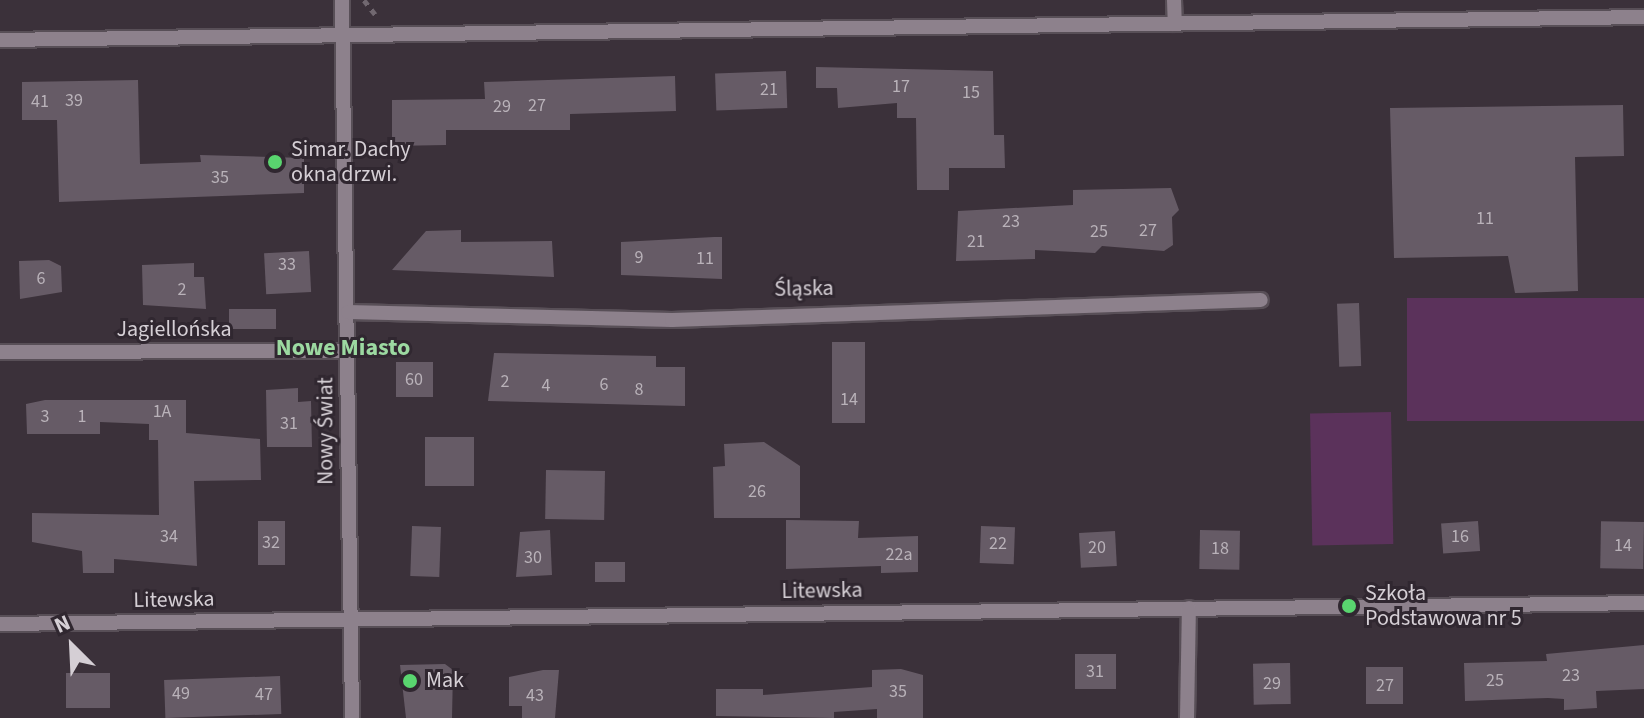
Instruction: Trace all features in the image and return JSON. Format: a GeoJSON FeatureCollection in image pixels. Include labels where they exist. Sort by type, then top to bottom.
{"type":"FeatureCollection","features":[{"type":"Feature","properties":{"kind":"street","name":"Nowy Świat"},"geometry":{"type":"LineString","coordinates":[[342,0],[352,718]]}},
{"type":"Feature","properties":{"kind":"street"},"geometry":{"type":"LineString","coordinates":[[1174,0],[1175,24]]}},
{"type":"Feature","properties":{"kind":"street"},"geometry":{"type":"LineString","coordinates":[[0,40],[1644,17]]}},
{"type":"Feature","properties":{"kind":"street","name":"Śląska"},"geometry":{"type":"LineString","coordinates":[[348,312],[672,320],[1261,300]]}},
{"type":"Feature","properties":{"kind":"street","name":"Jagiellońska"},"geometry":{"type":"LineString","coordinates":[[0,352],[348,351]]}},
{"type":"Feature","properties":{"kind":"street","name":"Litewska"},"geometry":{"type":"LineString","coordinates":[[0,624],[1644,603]]}},
{"type":"Feature","properties":{"kind":"street"},"geometry":{"type":"LineString","coordinates":[[1187,718],[1189,608]]}},
{"type":"Feature","properties":{"kind":"path"},"geometry":{"type":"LineString","coordinates":[[364,0],[383,19]]}},
{"type":"Feature","properties":{"kind":"shaded area"},"geometry":{"type":"Polygon","coordinates":[[[1407,298],[1644,298],[1644,421],[1407,421],[1407,298]]]}},
{"type":"Feature","properties":{"kind":"shaded area"},"geometry":{"type":"Polygon","coordinates":[[[1391,412],[1393,544],[1312,545],[1310,413],[1391,412]]]}},
{"type":"Feature","properties":{"kind":"building"},"geometry":{"type":"Polygon","coordinates":[[[816,67],[993,71],[994,135],[1004,135],[1005,168],[949,168],[949,190],[917,190],[916,118],[897,118],[897,103],[838,108],[837,88],[816,88],[816,67]]]}},
{"type":"Feature","properties":{"kind":"building"},"geometry":{"type":"Polygon","coordinates":[[[786,71],[787,108],[716,110],[715,73],[786,71]]]}},
{"type":"Feature","properties":{"kind":"building"},"geometry":{"type":"Polygon","coordinates":[[[675,76],[676,111],[570,114],[570,130],[446,130],[446,145],[392,146],[392,100],[485,99],[484,82],[675,76]]]}},
{"type":"Feature","properties":{"kind":"building"},"geometry":{"type":"Polygon","coordinates":[[[138,80],[140,164],[201,162],[200,155],[304,158],[304,193],[59,202],[57,120],[22,120],[22,82],[138,80]]]}},
{"type":"Feature","properties":{"kind":"building"},"geometry":{"type":"Polygon","coordinates":[[[1623,105],[1624,156],[1575,157],[1578,291],[1515,293],[1508,256],[1394,258],[1390,108],[1623,105]]]}},
{"type":"Feature","properties":{"kind":"building"},"geometry":{"type":"Polygon","coordinates":[[[1171,188],[1179,210],[1172,217],[1173,245],[1164,251],[1102,246],[1095,253],[1035,250],[1035,259],[956,261],[958,211],[1073,205],[1073,190],[1171,188]]]}},
{"type":"Feature","properties":{"kind":"building"},"geometry":{"type":"Polygon","coordinates":[[[461,230],[461,242],[552,241],[554,277],[392,270],[426,231],[461,230]]]}},
{"type":"Feature","properties":{"kind":"building"},"geometry":{"type":"Polygon","coordinates":[[[722,237],[722,279],[621,275],[621,242],[722,237]]]}},
{"type":"Feature","properties":{"kind":"building"},"geometry":{"type":"Polygon","coordinates":[[[309,251],[311,292],[266,294],[264,253],[309,251]]]}},
{"type":"Feature","properties":{"kind":"building"},"geometry":{"type":"Polygon","coordinates":[[[49,260],[61,266],[62,292],[20,299],[19,261],[49,260]]]}},
{"type":"Feature","properties":{"kind":"building"},"geometry":{"type":"Polygon","coordinates":[[[194,263],[194,277],[204,277],[206,309],[143,305],[142,265],[194,263]]]}},
{"type":"Feature","properties":{"kind":"building"},"geometry":{"type":"Polygon","coordinates":[[[1359,303],[1361,366],[1339,367],[1337,304],[1359,303]]]}},
{"type":"Feature","properties":{"kind":"building"},"geometry":{"type":"Polygon","coordinates":[[[229,309],[276,309],[276,329],[229,329],[229,309]]]}},
{"type":"Feature","properties":{"kind":"building"},"geometry":{"type":"Polygon","coordinates":[[[832,342],[865,342],[865,423],[832,423],[832,342]]]}},
{"type":"Feature","properties":{"kind":"building"},"geometry":{"type":"Polygon","coordinates":[[[494,353],[656,356],[656,367],[685,367],[685,406],[488,401],[494,353]]]}},
{"type":"Feature","properties":{"kind":"building"},"geometry":{"type":"Polygon","coordinates":[[[396,362],[433,362],[433,397],[396,397],[396,362]]]}},
{"type":"Feature","properties":{"kind":"building"},"geometry":{"type":"Polygon","coordinates":[[[298,388],[298,402],[311,401],[312,447],[267,447],[266,390],[298,388]]]}},
{"type":"Feature","properties":{"kind":"building"},"geometry":{"type":"Polygon","coordinates":[[[45,400],[186,400],[186,433],[260,439],[261,480],[194,481],[197,566],[114,559],[114,573],[83,573],[82,551],[32,542],[32,513],[159,515],[158,440],[149,440],[149,424],[100,422],[100,434],[27,434],[26,404],[45,400]]]}},
{"type":"Feature","properties":{"kind":"building"},"geometry":{"type":"Polygon","coordinates":[[[425,437],[474,437],[474,486],[425,486],[425,437]]]}},
{"type":"Feature","properties":{"kind":"building"},"geometry":{"type":"Polygon","coordinates":[[[764,442],[800,466],[800,518],[714,518],[713,467],[725,466],[724,444],[764,442]]]}},
{"type":"Feature","properties":{"kind":"building"},"geometry":{"type":"Polygon","coordinates":[[[546,470],[605,471],[604,520],[545,519],[546,470]]]}},
{"type":"Feature","properties":{"kind":"building"},"geometry":{"type":"Polygon","coordinates":[[[786,520],[859,521],[858,538],[918,536],[918,572],[881,573],[881,566],[786,569],[786,520]]]}},
{"type":"Feature","properties":{"kind":"building"},"geometry":{"type":"Polygon","coordinates":[[[258,521],[285,521],[285,565],[258,565],[258,521]]]}},
{"type":"Feature","properties":{"kind":"building"},"geometry":{"type":"Polygon","coordinates":[[[1478,521],[1480,551],[1443,554],[1441,524],[1478,521]]]}},
{"type":"Feature","properties":{"kind":"building"},"geometry":{"type":"Polygon","coordinates":[[[1601,521],[1644,522],[1643,569],[1600,568],[1601,521]]]}},
{"type":"Feature","properties":{"kind":"building"},"geometry":{"type":"Polygon","coordinates":[[[412,526],[441,527],[439,577],[410,576],[412,526]]]}},
{"type":"Feature","properties":{"kind":"building"},"geometry":{"type":"Polygon","coordinates":[[[981,526],[1015,527],[1014,564],[980,563],[981,526]]]}},
{"type":"Feature","properties":{"kind":"building"},"geometry":{"type":"Polygon","coordinates":[[[550,530],[552,575],[516,577],[520,532],[550,530]]]}},
{"type":"Feature","properties":{"kind":"building"},"geometry":{"type":"Polygon","coordinates":[[[1200,530],[1240,531],[1239,570],[1199,569],[1200,530]]]}},
{"type":"Feature","properties":{"kind":"building"},"geometry":{"type":"Polygon","coordinates":[[[1115,531],[1117,566],[1081,568],[1079,533],[1115,531]]]}},
{"type":"Feature","properties":{"kind":"building"},"geometry":{"type":"Polygon","coordinates":[[[595,562],[625,562],[625,582],[595,582],[595,562]]]}},
{"type":"Feature","properties":{"kind":"building"},"geometry":{"type":"Polygon","coordinates":[[[1644,645],[1644,689],[1596,691],[1597,708],[1564,710],[1564,699],[1548,698],[1465,701],[1464,663],[1547,661],[1546,654],[1644,645]]]}},
{"type":"Feature","properties":{"kind":"building"},"geometry":{"type":"Polygon","coordinates":[[[1075,654],[1116,654],[1116,689],[1075,689],[1075,654]]]}},
{"type":"Feature","properties":{"kind":"building"},"geometry":{"type":"Polygon","coordinates":[[[1290,663],[1291,704],[1254,705],[1253,664],[1290,663]]]}},
{"type":"Feature","properties":{"kind":"building"},"geometry":{"type":"Polygon","coordinates":[[[445,664],[453,670],[452,718],[406,718],[400,665],[445,664]]]}},
{"type":"Feature","properties":{"kind":"building"},"geometry":{"type":"Polygon","coordinates":[[[1366,667],[1403,667],[1403,704],[1366,704],[1366,667]]]}},
{"type":"Feature","properties":{"kind":"building"},"geometry":{"type":"Polygon","coordinates":[[[901,669],[923,675],[923,718],[877,718],[877,709],[834,712],[834,718],[716,716],[716,689],[763,689],[763,695],[872,687],[872,670],[901,669]]]}},
{"type":"Feature","properties":{"kind":"building"},"geometry":{"type":"Polygon","coordinates":[[[559,670],[555,718],[522,718],[522,706],[509,706],[509,677],[559,670]]]}},
{"type":"Feature","properties":{"kind":"building"},"geometry":{"type":"Polygon","coordinates":[[[66,673],[110,673],[110,708],[66,708],[66,673]]]}},
{"type":"Feature","properties":{"kind":"building"},"geometry":{"type":"Polygon","coordinates":[[[280,676],[281,714],[165,718],[164,680],[280,676]]]}},
{"type":"Feature","properties":{"kind":"place","name":"Simar. Dachy okna drzwi."},"geometry":{"type":"Point","coordinates":[275,162]}},
{"type":"Feature","properties":{"kind":"place","name":"Szkoła Podstawowa nr 5"},"geometry":{"type":"Point","coordinates":[1349,606]}},
{"type":"Feature","properties":{"kind":"place","name":"Mak"},"geometry":{"type":"Point","coordinates":[410,681]}},
{"type":"Feature","properties":{"kind":"district","name":"Nowe Miasto"},"geometry":{"type":"Point","coordinates":[343,348]}}]}
